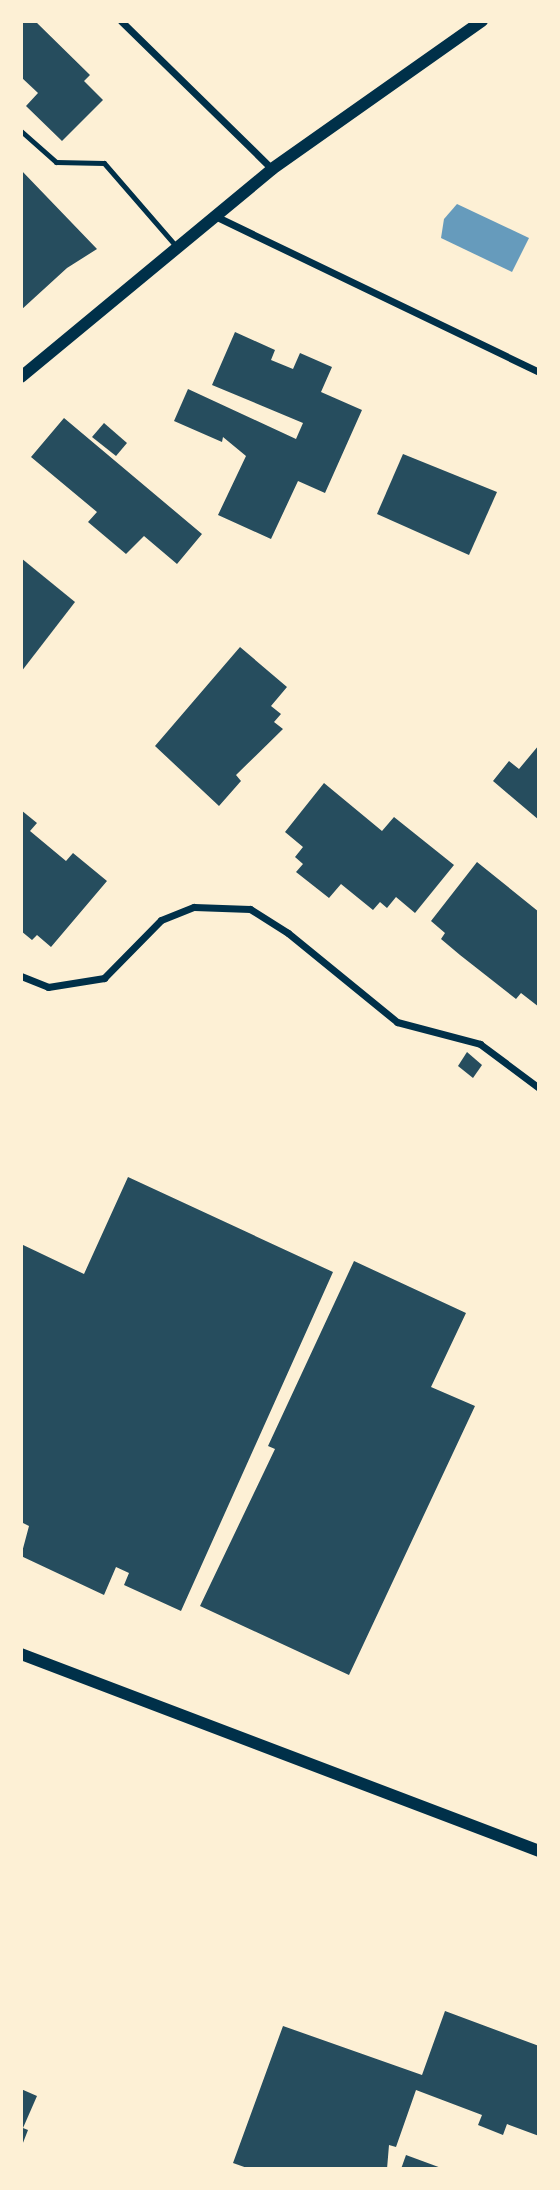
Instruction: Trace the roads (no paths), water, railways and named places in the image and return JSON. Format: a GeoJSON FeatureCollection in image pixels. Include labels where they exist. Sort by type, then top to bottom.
{"type":"FeatureCollection","features":[{"type":"Feature","properties":{"kind":"street"},"geometry":{"type":"LineString","coordinates":[[121,21],[272,169]]}},
{"type":"Feature","properties":{"kind":"street"},"geometry":{"type":"LineString","coordinates":[[21,377],[272,169],[482,21]]}},
{"type":"Feature","properties":{"kind":"street"},"geometry":{"type":"LineString","coordinates":[[214,215],[539,372]]}},
{"type":"Feature","properties":{"kind":"street"},"geometry":{"type":"LineString","coordinates":[[21,976],[48,986],[104,978],[161,920],[194,907],[250,909],[288,933],[397,1022],[480,1044],[539,1088]]}},
{"type":"Feature","properties":{"kind":"street"},"geometry":{"type":"LineString","coordinates":[[21,1654],[539,1851]]}},
{"type":"Feature","properties":{"kind":"lane"},"geometry":{"type":"LineString","coordinates":[[21,131],[56,162],[104,163],[176,246]]}},
{"type":"Feature","properties":{"kind":"water"},"geometry":{"type":"Polygon","coordinates":[[[457,204],[529,238],[512,272],[441,238],[444,219],[457,204]]]}}]}
